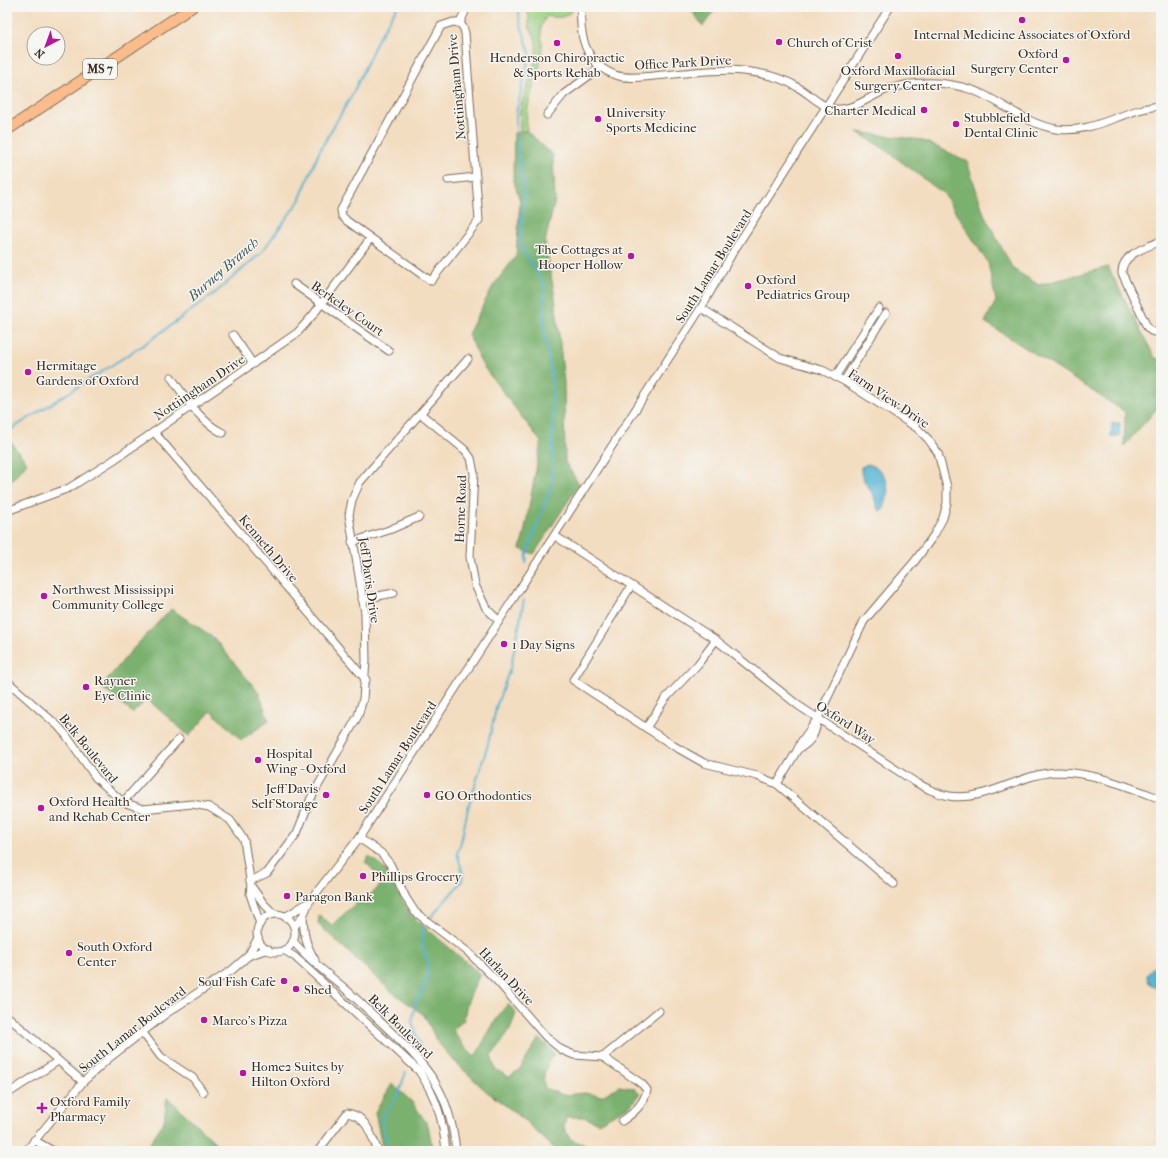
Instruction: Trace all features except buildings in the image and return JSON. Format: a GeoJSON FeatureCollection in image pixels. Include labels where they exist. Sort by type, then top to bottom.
{"type":"FeatureCollection","features":[{"type":"Feature","properties":{"kind":"highway","name":"MS 7"},"geometry":{"type":"LineString","coordinates":[[7,130],[192,7]]}},
{"type":"Feature","properties":{"kind":"highway"},"geometry":{"type":"LineString","coordinates":[[7,122],[31,114]]}},
{"type":"Feature","properties":{"kind":"street"},"geometry":{"type":"LineString","coordinates":[[460,23],[467,7]]}},
{"type":"Feature","properties":{"kind":"street","name":"Office Park Drive"},"geometry":{"type":"LineString","coordinates":[[581,7],[580,23],[586,50],[601,67],[615,75],[631,78],[726,71],[756,73],[785,81],[798,87],[826,107]]}},
{"type":"Feature","properties":{"kind":"street","name":"South Lamar Boulevard"},"geometry":{"type":"LineString","coordinates":[[294,927],[303,916],[309,902],[359,838],[555,536],[701,308],[733,252],[890,7]]}},
{"type":"Feature","properties":{"kind":"street","name":"Nottiingham Drive"},"geometry":{"type":"LineString","coordinates":[[453,22],[460,23],[465,34],[476,177],[479,220],[431,281],[370,239],[342,216],[341,210],[343,204],[441,26],[453,22]]}},
{"type":"Feature","properties":{"kind":"street"},"geometry":{"type":"LineString","coordinates":[[547,115],[564,94],[601,67]]}},
{"type":"Feature","properties":{"kind":"street"},"geometry":{"type":"LineString","coordinates":[[826,107],[837,110],[846,109],[888,89],[924,83],[962,87],[980,93],[1028,120],[1057,129],[1086,128],[1133,112],[1161,106]]}},
{"type":"Feature","properties":{"kind":"street"},"geometry":{"type":"LineString","coordinates":[[448,180],[476,177]]}},
{"type":"Feature","properties":{"kind":"street","name":"Nottiingham Drive"},"geometry":{"type":"LineString","coordinates":[[7,511],[69,488],[154,432],[297,333],[322,304],[370,239]]}},
{"type":"Feature","properties":{"kind":"street"},"geometry":{"type":"LineString","coordinates":[[1161,240],[1127,258],[1122,267],[1122,272],[1147,327],[1151,331],[1161,334]]}},
{"type":"Feature","properties":{"kind":"street","name":"Berkeley Court"},"geometry":{"type":"LineString","coordinates":[[294,284],[389,351]]}},
{"type":"Feature","properties":{"kind":"street","name":"Farm View Drive"},"geometry":{"type":"LineString","coordinates":[[701,308],[780,358],[822,370],[844,381],[917,428],[928,439],[938,453],[947,487],[947,503],[943,518],[934,535],[916,560],[864,621],[818,718],[800,742],[798,750],[777,784]]}},
{"type":"Feature","properties":{"kind":"street"},"geometry":{"type":"LineString","coordinates":[[835,377],[879,308]]}},
{"type":"Feature","properties":{"kind":"street"},"geometry":{"type":"LineString","coordinates":[[844,381],[886,313]]}},
{"type":"Feature","properties":{"kind":"street"},"geometry":{"type":"LineString","coordinates":[[233,335],[253,364]]}},
{"type":"Feature","properties":{"kind":"street","name":"Jeff Davis Drive"},"geometry":{"type":"LineString","coordinates":[[251,884],[267,873],[297,834],[311,798],[358,716],[364,699],[366,680],[365,613],[352,542],[349,515],[352,500],[360,482],[421,414],[468,358]]}},
{"type":"Feature","properties":{"kind":"street"},"geometry":{"type":"LineString","coordinates":[[171,377],[192,406],[214,429],[223,433]]}},
{"type":"Feature","properties":{"kind":"street","name":"Horne Road"},"geometry":{"type":"LineString","coordinates":[[421,414],[465,450],[471,458],[474,473],[470,557],[476,585],[486,608],[499,621]]}},
{"type":"Feature","properties":{"kind":"street","name":"Kenneth Drive"},"geometry":{"type":"LineString","coordinates":[[154,432],[366,680]]}},
{"type":"Feature","properties":{"kind":"street"},"geometry":{"type":"LineString","coordinates":[[352,542],[389,530],[419,517]]}},
{"type":"Feature","properties":{"kind":"street","name":"Oxford Way"},"geometry":{"type":"LineString","coordinates":[[555,536],[716,640],[799,706],[915,782],[933,791],[948,796],[965,797],[980,794],[1018,780],[1057,772],[1078,774],[1100,779],[1161,799]]}},
{"type":"Feature","properties":{"kind":"street"},"geometry":{"type":"LineString","coordinates":[[632,586],[573,680],[674,746],[704,763],[757,776],[777,784],[894,884]]}},
{"type":"Feature","properties":{"kind":"street"},"geometry":{"type":"LineString","coordinates":[[362,599],[394,593]]}},
{"type":"Feature","properties":{"kind":"street"},"geometry":{"type":"LineString","coordinates":[[646,728],[665,699],[698,664],[716,640]]}},
{"type":"Feature","properties":{"kind":"street","name":"Belk Boulevard"},"geometry":{"type":"LineString","coordinates":[[7,681],[58,726],[96,778],[123,802],[144,809],[192,804],[209,807],[220,812],[230,820],[244,840],[251,884],[250,894],[260,924]]}},
{"type":"Feature","properties":{"kind":"street"},"geometry":{"type":"LineString","coordinates":[[123,802],[179,739]]}},
{"type":"Feature","properties":{"kind":"street","name":"Harlan Drive"},"geometry":{"type":"LineString","coordinates":[[359,838],[381,853],[390,864],[406,898],[415,912],[468,952],[498,982],[546,1037],[562,1050],[574,1055],[603,1057]]}},
{"type":"Feature","properties":{"kind":"street","name":"Belk Boulevard"},"geometry":{"type":"LineString","coordinates":[[251,884],[264,904],[274,914]]}},
{"type":"Feature","properties":{"kind":"street","name":"South Lamar Boulevard"},"geometry":{"type":"LineString","coordinates":[[285,916],[309,902]]}},
{"type":"Feature","properties":{"kind":"street"},"geometry":{"type":"LineString","coordinates":[[260,924],[263,919],[274,914],[285,916],[294,927],[293,941],[284,950]]}},
{"type":"Feature","properties":{"kind":"street"},"geometry":{"type":"LineString","coordinates":[[303,916],[303,934],[306,945],[319,967]]}},
{"type":"Feature","properties":{"kind":"street","name":"South Lamar Boulevard"},"geometry":{"type":"LineString","coordinates":[[26,1151],[83,1082],[108,1059],[167,1013],[232,970],[248,956],[258,938],[260,924]]}},
{"type":"Feature","properties":{"kind":"street"},"geometry":{"type":"LineString","coordinates":[[258,938],[268,949]]}},
{"type":"Feature","properties":{"kind":"street","name":"Belk Boulevard"},"geometry":{"type":"LineString","coordinates":[[293,941],[319,967],[413,1053],[429,1071],[441,1091],[448,1108],[454,1129],[456,1151]]}},
{"type":"Feature","properties":{"kind":"street","name":"South Lamar Boulevard"},"geometry":{"type":"LineString","coordinates":[[248,956],[268,949],[273,951],[284,950]]}},
{"type":"Feature","properties":{"kind":"street","name":"Belk Boulevard"},"geometry":{"type":"LineString","coordinates":[[284,950],[295,956],[419,1072],[432,1090],[440,1113],[446,1151]]}},
{"type":"Feature","properties":{"kind":"street"},"geometry":{"type":"LineString","coordinates":[[622,1121],[632,1114],[645,1098],[647,1090],[642,1084],[603,1057],[659,1012]]}},
{"type":"Feature","properties":{"kind":"street"},"geometry":{"type":"LineString","coordinates":[[7,1016],[83,1082]]}},
{"type":"Feature","properties":{"kind":"street"},"geometry":{"type":"LineString","coordinates":[[143,1033],[161,1057],[193,1078],[202,1092]]}},
{"type":"Feature","properties":{"kind":"street"},"geometry":{"type":"LineString","coordinates":[[7,1094],[58,1061]]}},
{"type":"Feature","properties":{"kind":"street"},"geometry":{"type":"LineString","coordinates":[[318,1151],[347,1113],[362,1119],[370,1130],[378,1151]]}},
{"type":"Feature","properties":{"kind":"street"},"geometry":{"type":"LineString","coordinates":[[34,1140],[53,1151]]}},
{"type":"Feature","properties":{"kind":"green space"},"geometry":{"type":"Polygon","coordinates":[[[527,7],[575,7],[572,11],[562,17],[546,16],[541,26],[542,55],[527,111],[527,131],[520,131],[520,110],[534,68],[536,57],[536,46],[534,36],[529,27],[527,7]]]}},
{"type":"Feature","properties":{"kind":"green space"},"geometry":{"type":"Polygon","coordinates":[[[689,7],[717,7],[703,26],[689,7]]]}},
{"type":"Feature","properties":{"kind":"green space"},"geometry":{"type":"Polygon","coordinates":[[[527,131],[553,155],[555,200],[545,242],[555,297],[564,383],[565,462],[579,484],[534,554],[520,549],[541,442],[483,366],[468,334],[493,286],[516,256],[520,201],[513,178],[514,133],[527,131]]]}},
{"type":"Feature","properties":{"kind":"green space"},"geometry":{"type":"Polygon","coordinates":[[[857,132],[922,140],[967,161],[984,214],[1013,269],[1039,285],[1108,267],[1155,358],[1161,360],[1161,404],[1124,446],[1125,412],[985,322],[996,301],[988,263],[944,194],[883,148],[857,132]]]}},
{"type":"Feature","properties":{"kind":"green space"},"geometry":{"type":"Polygon","coordinates":[[[7,437],[27,463],[7,486],[7,437]]]}},
{"type":"Feature","properties":{"kind":"green space"},"geometry":{"type":"Polygon","coordinates":[[[171,609],[213,637],[259,693],[269,721],[241,740],[211,711],[189,736],[147,699],[133,713],[101,687],[131,651],[171,609]]]}},
{"type":"Feature","properties":{"kind":"green space"},"geometry":{"type":"Polygon","coordinates":[[[369,856],[383,867],[411,915],[480,974],[467,1003],[464,1020],[453,1030],[463,1045],[474,1055],[476,1055],[495,1022],[508,1004],[516,1012],[506,1036],[491,1056],[495,1069],[509,1077],[520,1069],[539,1038],[555,1053],[544,1074],[545,1088],[563,1095],[585,1093],[602,1096],[619,1086],[633,1088],[640,1093],[630,1106],[598,1123],[584,1117],[566,1117],[564,1128],[570,1139],[601,1151],[557,1151],[523,1119],[486,1091],[454,1061],[437,1041],[424,1015],[392,992],[318,924],[319,915],[332,925],[356,903],[374,892],[384,881],[365,862],[369,856]]]}},
{"type":"Feature","properties":{"kind":"green space"},"geometry":{"type":"Polygon","coordinates":[[[392,1084],[412,1102],[428,1125],[433,1151],[383,1151],[375,1112],[392,1084]]]}},
{"type":"Feature","properties":{"kind":"green space"},"geometry":{"type":"Polygon","coordinates":[[[167,1097],[221,1148],[228,1151],[145,1151],[164,1121],[167,1097]]]}},
{"type":"Feature","properties":{"kind":"water"},"geometry":{"type":"Polygon","coordinates":[[[1112,423],[1120,423],[1119,436],[1111,436],[1112,423]]]}},
{"type":"Feature","properties":{"kind":"water"},"geometry":{"type":"Polygon","coordinates":[[[868,464],[880,471],[887,482],[888,489],[886,503],[883,510],[880,511],[876,506],[874,497],[862,476],[861,467],[868,464]]]}},
{"type":"Feature","properties":{"kind":"water"},"geometry":{"type":"Polygon","coordinates":[[[1154,967],[1161,967],[1160,988],[1152,986],[1148,980],[1147,975],[1154,967]]]}},
{"type":"Feature","properties":{"kind":"waterway","name":"Burney Branch"},"geometry":{"type":"LineString","coordinates":[[7,432],[145,344],[214,294],[261,253],[299,201],[320,150],[353,93],[378,39],[397,7]]}},
{"type":"Feature","properties":{"kind":"waterway"},"geometry":{"type":"LineString","coordinates":[[518,7],[520,22],[530,53],[516,113],[516,135],[524,194],[520,245],[544,284],[543,327],[551,373],[553,415],[552,484],[527,553],[526,563]]}},
{"type":"Feature","properties":{"kind":"waterway"},"geometry":{"type":"LineString","coordinates":[[431,917],[462,881],[463,874],[457,853],[461,842],[468,808],[488,744],[497,704],[511,666],[524,600]]}},
{"type":"Feature","properties":{"kind":"waterway"},"geometry":{"type":"LineString","coordinates":[[420,1046],[412,1022],[415,1005],[426,983],[428,963],[423,948],[423,927]]}},
{"type":"Feature","properties":{"kind":"waterway"},"geometry":{"type":"LineString","coordinates":[[390,1151],[381,1119],[398,1095],[406,1072]]}},
{"type":"Feature","properties":{"kind":"place","name":"Internal Medicine Associates of Oxford"},"geometry":{"type":"Point","coordinates":[1022,20]}},
{"type":"Feature","properties":{"kind":"place","name":"Church of Crist"},"geometry":{"type":"Point","coordinates":[779,42]}},
{"type":"Feature","properties":{"kind":"place","name":"Henderson Chiropractic & Sports Rehab"},"geometry":{"type":"Point","coordinates":[557,43]}},
{"type":"Feature","properties":{"kind":"place","name":"Oxford Maxillofacial Surgery Center"},"geometry":{"type":"Point","coordinates":[898,56]}},
{"type":"Feature","properties":{"kind":"place","name":"Oxford Surgery Center"},"geometry":{"type":"Point","coordinates":[1066,60]}},
{"type":"Feature","properties":{"kind":"place","name":"Charter Medical"},"geometry":{"type":"Point","coordinates":[924,110]}},
{"type":"Feature","properties":{"kind":"place","name":"University Sports Medicine"},"geometry":{"type":"Point","coordinates":[598,119]}},
{"type":"Feature","properties":{"kind":"place","name":"Stubblefield Dental Clinic"},"geometry":{"type":"Point","coordinates":[956,124]}},
{"type":"Feature","properties":{"kind":"place","name":"The Cottages at Hooper Hollow"},"geometry":{"type":"Point","coordinates":[631,256]}},
{"type":"Feature","properties":{"kind":"place","name":"Oxford Pediatrics Group"},"geometry":{"type":"Point","coordinates":[748,286]}},
{"type":"Feature","properties":{"kind":"place","name":"Hermitage Gardens of Oxford"},"geometry":{"type":"Point","coordinates":[28,372]}},
{"type":"Feature","properties":{"kind":"place","name":"Northwest Mississippi Community College"},"geometry":{"type":"Point","coordinates":[44,596]}},
{"type":"Feature","properties":{"kind":"place","name":"1 Day Signs"},"geometry":{"type":"Point","coordinates":[504,644]}},
{"type":"Feature","properties":{"kind":"place","name":"Rayner Eye Clinic"},"geometry":{"type":"Point","coordinates":[86,687]}},
{"type":"Feature","properties":{"kind":"place","name":"Hospital Wing - Oxford"},"geometry":{"type":"Point","coordinates":[258,760]}},
{"type":"Feature","properties":{"kind":"place","name":"Jeff Davis Self Storage"},"geometry":{"type":"Point","coordinates":[326,795]}},
{"type":"Feature","properties":{"kind":"place","name":"GO Orthodontics"},"geometry":{"type":"Point","coordinates":[427,795]}},
{"type":"Feature","properties":{"kind":"place","name":"Oxford Health and Rehab Center"},"geometry":{"type":"Point","coordinates":[41,808]}},
{"type":"Feature","properties":{"kind":"place","name":"Phillips Grocery"},"geometry":{"type":"Point","coordinates":[363,876]}},
{"type":"Feature","properties":{"kind":"place","name":"Paragon Bank"},"geometry":{"type":"Point","coordinates":[287,896]}},
{"type":"Feature","properties":{"kind":"place","name":"South Oxford Center"},"geometry":{"type":"Point","coordinates":[69,953]}},
{"type":"Feature","properties":{"kind":"place","name":"Soul Fish Cafe"},"geometry":{"type":"Point","coordinates":[284,981]}},
{"type":"Feature","properties":{"kind":"place","name":"Shed"},"geometry":{"type":"Point","coordinates":[296,989]}},
{"type":"Feature","properties":{"kind":"place","name":"Marco's Pizza"},"geometry":{"type":"Point","coordinates":[204,1020]}},
{"type":"Feature","properties":{"kind":"place","name":"Home2 Suites by Hilton Oxford"},"geometry":{"type":"Point","coordinates":[243,1073]}},
{"type":"Feature","properties":{"kind":"place","name":"Oxford Family Pharmacy"},"geometry":{"type":"Point","coordinates":[42,1108]}}]}
